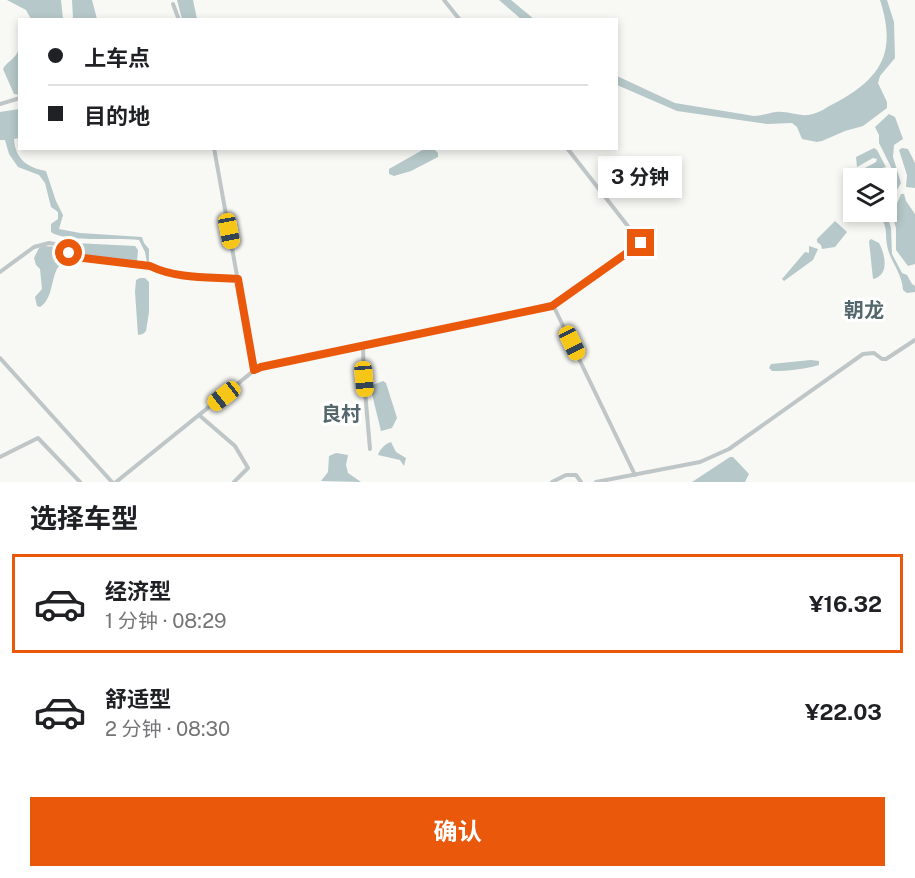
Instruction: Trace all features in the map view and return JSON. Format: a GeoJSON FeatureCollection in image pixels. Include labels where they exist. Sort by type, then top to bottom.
{"type":"FeatureCollection","features":[{"type":"Feature","properties":{"kind":"street"},"geometry":{"type":"LineString","coordinates":[[444,0],[458,17]]}},
{"type":"Feature","properties":{"kind":"street"},"geometry":{"type":"LineString","coordinates":[[173,4],[178,18]]}},
{"type":"Feature","properties":{"kind":"street"},"geometry":{"type":"LineString","coordinates":[[0,104],[18,99]]}},
{"type":"Feature","properties":{"kind":"street"},"geometry":{"type":"LineString","coordinates":[[214,150],[254,370]]}},
{"type":"Feature","properties":{"kind":"street"},"geometry":{"type":"LineString","coordinates":[[0,358],[114,482],[254,370],[553,305],[641,243],[569,150]]}},
{"type":"Feature","properties":{"kind":"street"},"geometry":{"type":"LineString","coordinates":[[0,272],[34,248],[49,243],[61,245],[75,257],[135,266],[147,265],[175,275],[238,279]]}},
{"type":"Feature","properties":{"kind":"street"},"geometry":{"type":"LineString","coordinates":[[553,305],[635,475]]}},
{"type":"Feature","properties":{"kind":"street"},"geometry":{"type":"LineString","coordinates":[[596,482],[700,462],[714,457],[863,354],[874,353],[886,359],[915,340]]}},
{"type":"Feature","properties":{"kind":"street"},"geometry":{"type":"LineString","coordinates":[[363,346],[370,449]]}},
{"type":"Feature","properties":{"kind":"street"},"geometry":{"type":"LineString","coordinates":[[200,415],[235,446],[248,468],[234,482]]}},
{"type":"Feature","properties":{"kind":"street"},"geometry":{"type":"LineString","coordinates":[[0,457],[38,438],[80,482]]}},
{"type":"Feature","properties":{"kind":"street"},"geometry":{"type":"LineString","coordinates":[[552,482],[571,474],[576,475],[580,482]]}},
{"type":"Feature","properties":{"kind":"shaded area"},"geometry":{"type":"Polygon","coordinates":[[[7,0],[61,0],[63,18],[30,18],[26,10],[7,0]]]}},
{"type":"Feature","properties":{"kind":"shaded area"},"geometry":{"type":"Polygon","coordinates":[[[72,0],[92,0],[97,18],[73,18],[72,0]]]}},
{"type":"Feature","properties":{"kind":"shaded area"},"geometry":{"type":"Polygon","coordinates":[[[177,0],[193,0],[197,18],[182,18],[177,0]]]}},
{"type":"Feature","properties":{"kind":"shaded area"},"geometry":{"type":"Polygon","coordinates":[[[499,0],[511,0],[533,18],[520,18],[499,0]]]}},
{"type":"Feature","properties":{"kind":"shaded area"},"geometry":{"type":"Polygon","coordinates":[[[880,0],[887,0],[894,22],[895,58],[880,76],[878,83],[887,102],[887,108],[863,126],[822,141],[802,139],[797,127],[792,123],[767,124],[677,111],[618,85],[618,76],[675,103],[754,116],[776,112],[804,115],[816,113],[853,92],[875,71],[886,47],[885,18],[880,0]]]}},
{"type":"Feature","properties":{"kind":"shaded area"},"geometry":{"type":"Polygon","coordinates":[[[18,51],[18,95],[14,94],[3,69],[18,51]]]}},
{"type":"Feature","properties":{"kind":"shaded area"},"geometry":{"type":"Polygon","coordinates":[[[18,109],[18,138],[14,139],[17,152],[28,165],[46,171],[63,215],[59,229],[80,233],[142,237],[149,249],[149,263],[147,263],[139,240],[80,239],[51,232],[51,224],[58,219],[58,212],[51,207],[45,183],[39,175],[18,167],[9,154],[5,140],[0,140],[0,112],[18,109]]]}},
{"type":"Feature","properties":{"kind":"shaded area"},"geometry":{"type":"Polygon","coordinates":[[[889,114],[895,117],[903,139],[894,145],[893,157],[896,168],[892,168],[879,143],[879,135],[875,127],[889,114]]]}},
{"type":"Feature","properties":{"kind":"shaded area"},"geometry":{"type":"Polygon","coordinates":[[[874,148],[886,167],[865,168],[876,162],[877,159],[873,158],[857,167],[856,157],[874,148]]]}},
{"type":"Feature","properties":{"kind":"shaded area"},"geometry":{"type":"Polygon","coordinates":[[[908,149],[915,163],[915,188],[906,187],[907,175],[899,150],[908,149]]]}},
{"type":"Feature","properties":{"kind":"shaded area"},"geometry":{"type":"Polygon","coordinates":[[[422,150],[435,150],[438,153],[438,157],[411,171],[394,176],[389,174],[389,169],[422,150]]]}},
{"type":"Feature","properties":{"kind":"shaded area"},"geometry":{"type":"Polygon","coordinates":[[[897,170],[901,183],[897,190],[897,170]]]}},
{"type":"Feature","properties":{"kind":"shaded area"},"geometry":{"type":"Polygon","coordinates":[[[901,194],[904,194],[915,214],[915,264],[908,266],[896,250],[894,222],[897,222],[897,203],[901,194]]]}},
{"type":"Feature","properties":{"kind":"shaded area"},"geometry":{"type":"Polygon","coordinates":[[[835,221],[847,232],[835,247],[822,249],[817,239],[835,221]]]}},
{"type":"Feature","properties":{"kind":"shaded area"},"geometry":{"type":"Polygon","coordinates":[[[884,222],[889,222],[891,228],[892,254],[902,273],[907,275],[915,286],[915,292],[907,293],[903,290],[887,245],[884,222]]]}},
{"type":"Feature","properties":{"kind":"shaded area"},"geometry":{"type":"Polygon","coordinates":[[[871,239],[879,243],[885,264],[882,273],[873,279],[869,241],[871,239]]]}},
{"type":"Feature","properties":{"kind":"shaded area"},"geometry":{"type":"Polygon","coordinates":[[[75,243],[135,246],[138,250],[137,261],[135,264],[73,254],[70,248],[75,243]]]}},
{"type":"Feature","properties":{"kind":"shaded area"},"geometry":{"type":"Polygon","coordinates":[[[43,246],[61,247],[66,259],[57,269],[47,300],[40,307],[37,306],[35,297],[42,289],[40,269],[34,258],[39,248],[43,246]]]}},
{"type":"Feature","properties":{"kind":"shaded area"},"geometry":{"type":"Polygon","coordinates":[[[809,246],[818,249],[813,260],[784,281],[782,279],[805,252],[809,253],[809,246]]]}},
{"type":"Feature","properties":{"kind":"shaded area"},"geometry":{"type":"Polygon","coordinates":[[[145,278],[149,282],[149,312],[146,331],[138,335],[135,292],[136,280],[145,278]]]}},
{"type":"Feature","properties":{"kind":"shaded area"},"geometry":{"type":"Polygon","coordinates":[[[819,361],[819,365],[784,371],[772,371],[769,368],[771,364],[819,361]]]}},
{"type":"Feature","properties":{"kind":"shaded area"},"geometry":{"type":"Polygon","coordinates":[[[383,381],[386,383],[397,418],[392,428],[381,431],[370,386],[383,381]]]}},
{"type":"Feature","properties":{"kind":"shaded area"},"geometry":{"type":"Polygon","coordinates":[[[391,442],[396,452],[406,458],[404,466],[400,460],[378,455],[383,447],[391,442]]]}},
{"type":"Feature","properties":{"kind":"shaded area"},"geometry":{"type":"Polygon","coordinates":[[[336,453],[348,455],[346,465],[348,473],[361,482],[321,481],[328,472],[329,456],[336,453]]]}},
{"type":"Feature","properties":{"kind":"shaded area"},"geometry":{"type":"Polygon","coordinates":[[[733,457],[749,474],[745,482],[692,482],[733,457]]]}},
{"type":"Feature","properties":{"kind":"district","name":"朝龙"},"geometry":{"type":"Point","coordinates":[864,310]}},
{"type":"Feature","properties":{"kind":"district","name":"良村"},"geometry":{"type":"Point","coordinates":[341,414]}},
{"type":"Feature","properties":{"kind":"route"},"geometry":{"type":"LineString","coordinates":[[69,253],[75,257],[135,266],[147,265],[175,275],[238,279],[254,370],[540,310],[552,306],[641,243]]}}]}
